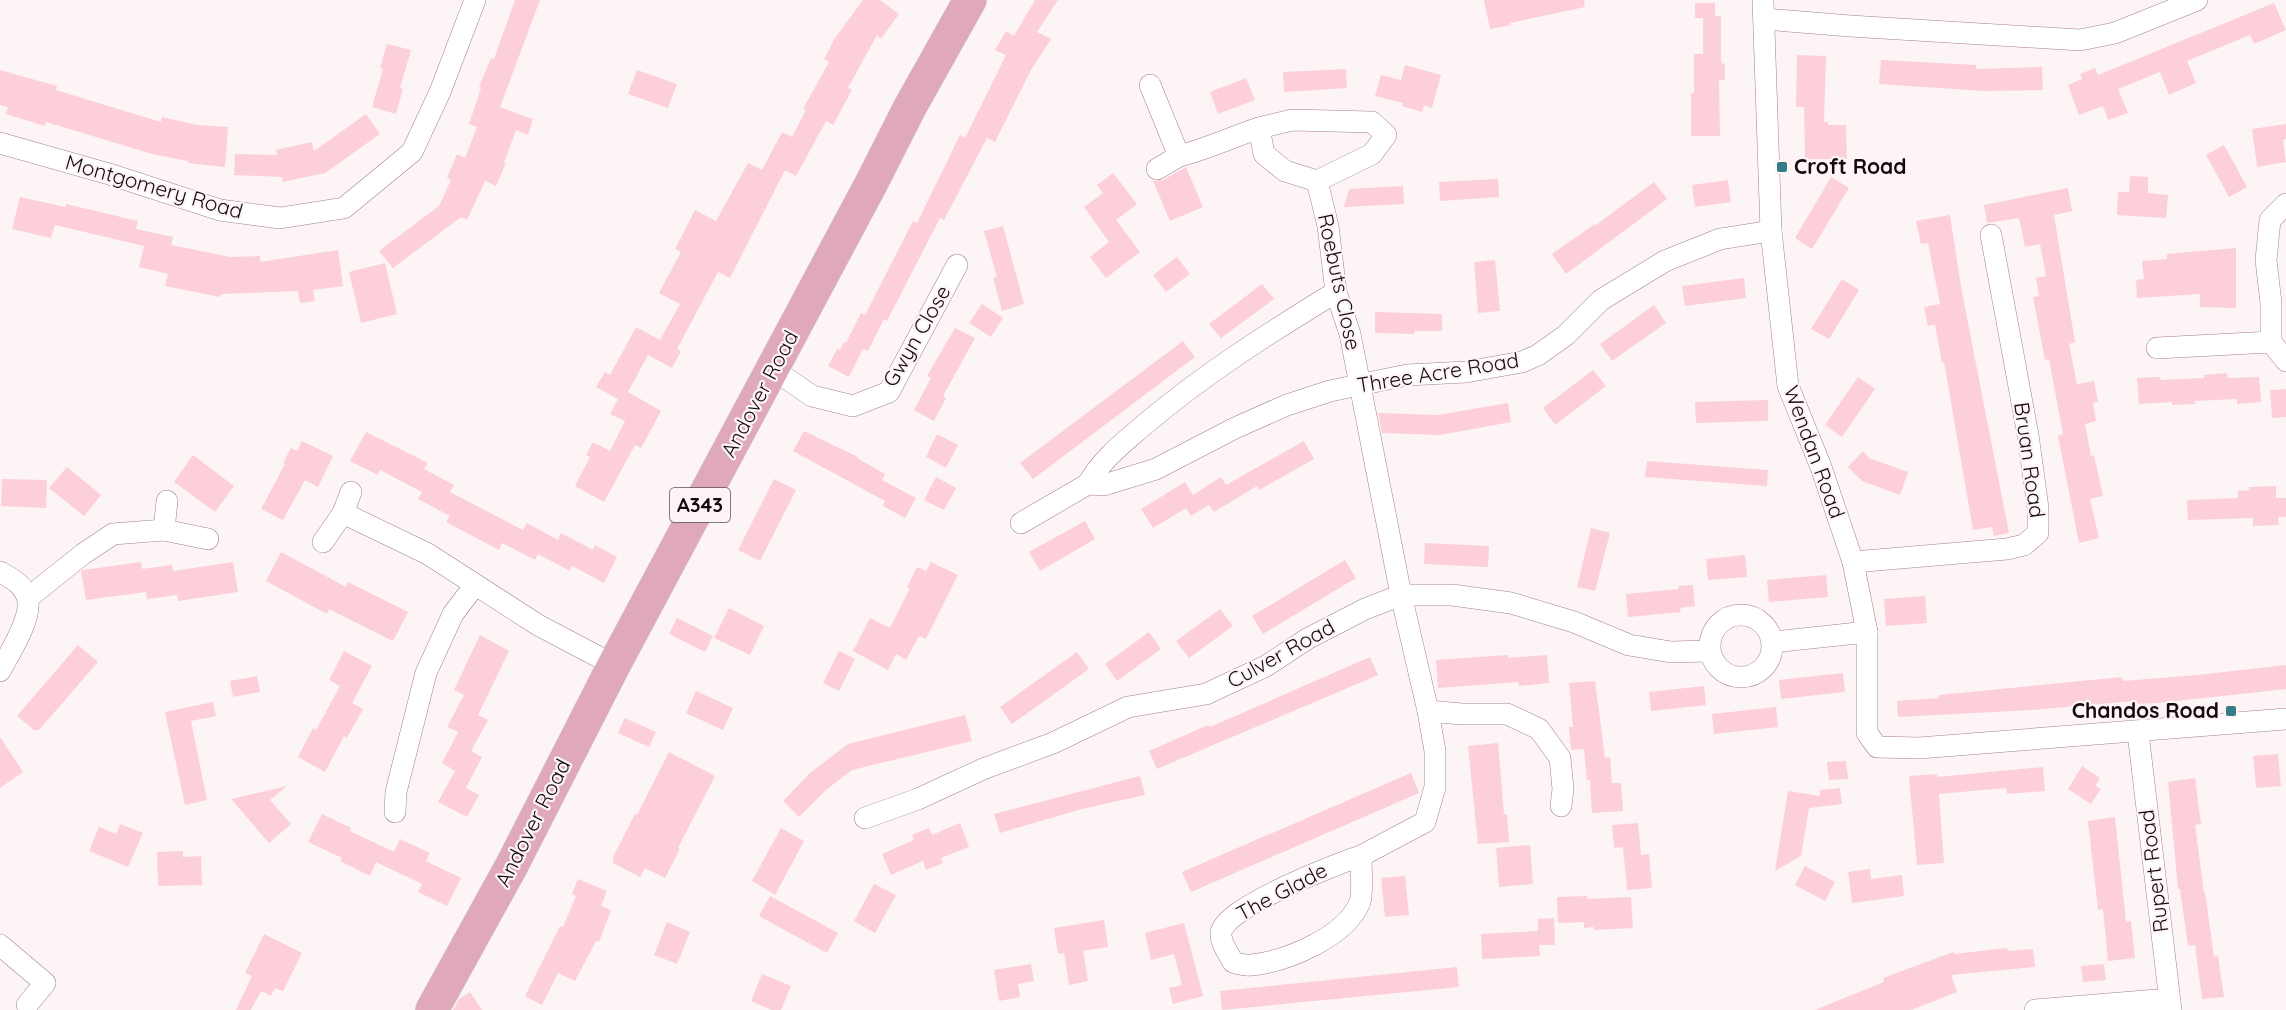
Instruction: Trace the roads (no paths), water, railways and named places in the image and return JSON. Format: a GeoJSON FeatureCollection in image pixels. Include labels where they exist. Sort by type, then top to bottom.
{"type":"FeatureCollection","features":[{"type":"Feature","properties":{"kind":"main road","name":"Andover Road"},"geometry":{"type":"LineString","coordinates":[[432,1010],[512,864],[614,665],[969,0]]}},
{"type":"Feature","properties":{"kind":"street","name":"Montgomery Road"},"geometry":{"type":"LineString","coordinates":[[0,143],[109,174],[220,210],[280,218],[344,208],[412,152],[440,93],[475,0]]}},
{"type":"Feature","properties":{"kind":"street"},"geometry":{"type":"LineString","coordinates":[[1763,9],[1850,26],[2080,40],[2115,33],[2197,0]]}},
{"type":"Feature","properties":{"kind":"street","name":"Wendan Road"},"geometry":{"type":"LineString","coordinates":[[1763,9],[1771,231],[1788,386],[1821,467],[1853,562],[1867,632],[1866,733],[1877,747],[1919,748],[2138,733]]}},
{"type":"Feature","properties":{"kind":"street"},"geometry":{"type":"LineString","coordinates":[[1150,85],[1179,156]]}},
{"type":"Feature","properties":{"kind":"street"},"geometry":{"type":"LineString","coordinates":[[1157,169],[1179,156],[1208,148],[1225,139],[1259,128],[1292,120],[1372,122],[1386,135],[1372,154],[1317,181],[1285,171],[1264,154],[1259,128]]}},
{"type":"Feature","properties":{"kind":"street","name":"Roebuts Close"},"geometry":{"type":"LineString","coordinates":[[1317,181],[1328,226],[1336,292],[1350,334],[1401,595]]}},
{"type":"Feature","properties":{"kind":"street"},"geometry":{"type":"LineString","coordinates":[[2286,204],[2270,220],[2266,260],[2271,303],[2271,342],[2286,361]]}},
{"type":"Feature","properties":{"kind":"street","name":"Three Acre Road"},"geometry":{"type":"LineString","coordinates":[[1088,484],[1104,485],[1156,469],[1235,428],[1287,405],[1360,384],[1407,375],[1466,372],[1522,362],[1538,355],[1566,335],[1601,300],[1665,261],[1720,239],[1771,231]]}},
{"type":"Feature","properties":{"kind":"street","name":"Bruan Road"},"geometry":{"type":"LineString","coordinates":[[1853,562],[2007,549],[2024,545],[2038,533],[2038,508],[2029,446],[1991,235]]}},
{"type":"Feature","properties":{"kind":"street","name":"Gwyn Close"},"geometry":{"type":"LineString","coordinates":[[773,369],[812,396],[853,406],[889,392],[957,265]]}},
{"type":"Feature","properties":{"kind":"street","name":"Three Acre Road"},"geometry":{"type":"LineString","coordinates":[[1021,522],[1088,484],[1098,466],[1181,394],[1256,341],[1336,292]]}},
{"type":"Feature","properties":{"kind":"street"},"geometry":{"type":"LineString","coordinates":[[2157,348],[2271,342]]}},
{"type":"Feature","properties":{"kind":"street"},"geometry":{"type":"LineString","coordinates":[[323,542],[343,513],[351,492]]}},
{"type":"Feature","properties":{"kind":"street"},"geometry":{"type":"LineString","coordinates":[[164,530],[167,501]]}},
{"type":"Feature","properties":{"kind":"street"},"geometry":{"type":"LineString","coordinates":[[343,513],[428,554],[538,625],[614,665]]}},
{"type":"Feature","properties":{"kind":"street"},"geometry":{"type":"LineString","coordinates":[[28,598],[83,554],[113,534],[164,530],[208,539]]}},
{"type":"Feature","properties":{"kind":"street"},"geometry":{"type":"LineString","coordinates":[[0,572],[16,581],[28,598],[26,619],[0,671]]}},
{"type":"Feature","properties":{"kind":"street"},"geometry":{"type":"LineString","coordinates":[[395,812],[396,792],[426,674],[453,614],[475,585]]}},
{"type":"Feature","properties":{"kind":"street","name":"Culver Road"},"geometry":{"type":"LineString","coordinates":[[865,818],[918,799],[983,768],[1053,743],[1128,707],[1206,693],[1266,666],[1307,639],[1365,609],[1401,595],[1452,595],[1511,603],[1574,622],[1629,645],[1671,652],[1709,651]]}},
{"type":"Feature","properties":{"kind":"street","name":"The Glade"},"geometry":{"type":"LineString","coordinates":[[1361,856],[1361,899],[1353,916],[1317,945],[1279,959],[1249,966],[1233,962],[1223,944],[1221,932],[1224,923],[1268,895],[1341,862],[1361,856],[1425,822],[1435,787],[1435,751],[1401,595]]}},
{"type":"Feature","properties":{"kind":"street"},"geometry":{"type":"LineString","coordinates":[[1736,614],[1753,616],[1766,627],[1773,642],[1769,662],[1754,675],[1735,678],[1718,668],[1709,651],[1711,634],[1721,621],[1736,614]]}},
{"type":"Feature","properties":{"kind":"street"},"geometry":{"type":"LineString","coordinates":[[1773,642],[1867,632]]}},
{"type":"Feature","properties":{"kind":"street"},"geometry":{"type":"LineString","coordinates":[[1428,711],[1507,714],[1539,729],[1560,758],[1562,806]]}},
{"type":"Feature","properties":{"kind":"street"},"geometry":{"type":"LineString","coordinates":[[2138,733],[2286,719]]}},
{"type":"Feature","properties":{"kind":"street","name":"Rupert Road"},"geometry":{"type":"LineString","coordinates":[[2138,733],[2170,1005]]}},
{"type":"Feature","properties":{"kind":"street"},"geometry":{"type":"LineString","coordinates":[[0,945],[45,983],[27,1005]]}},
{"type":"Feature","properties":{"kind":"street"},"geometry":{"type":"LineString","coordinates":[[2035,1010],[2170,1005]]}},
{"type":"Feature","properties":{"kind":"place","name":"Croft Road"},"geometry":{"type":"Point","coordinates":[1782,167]}},
{"type":"Feature","properties":{"kind":"place","name":"Chandos Road"},"geometry":{"type":"Point","coordinates":[2231,711]}}]}
